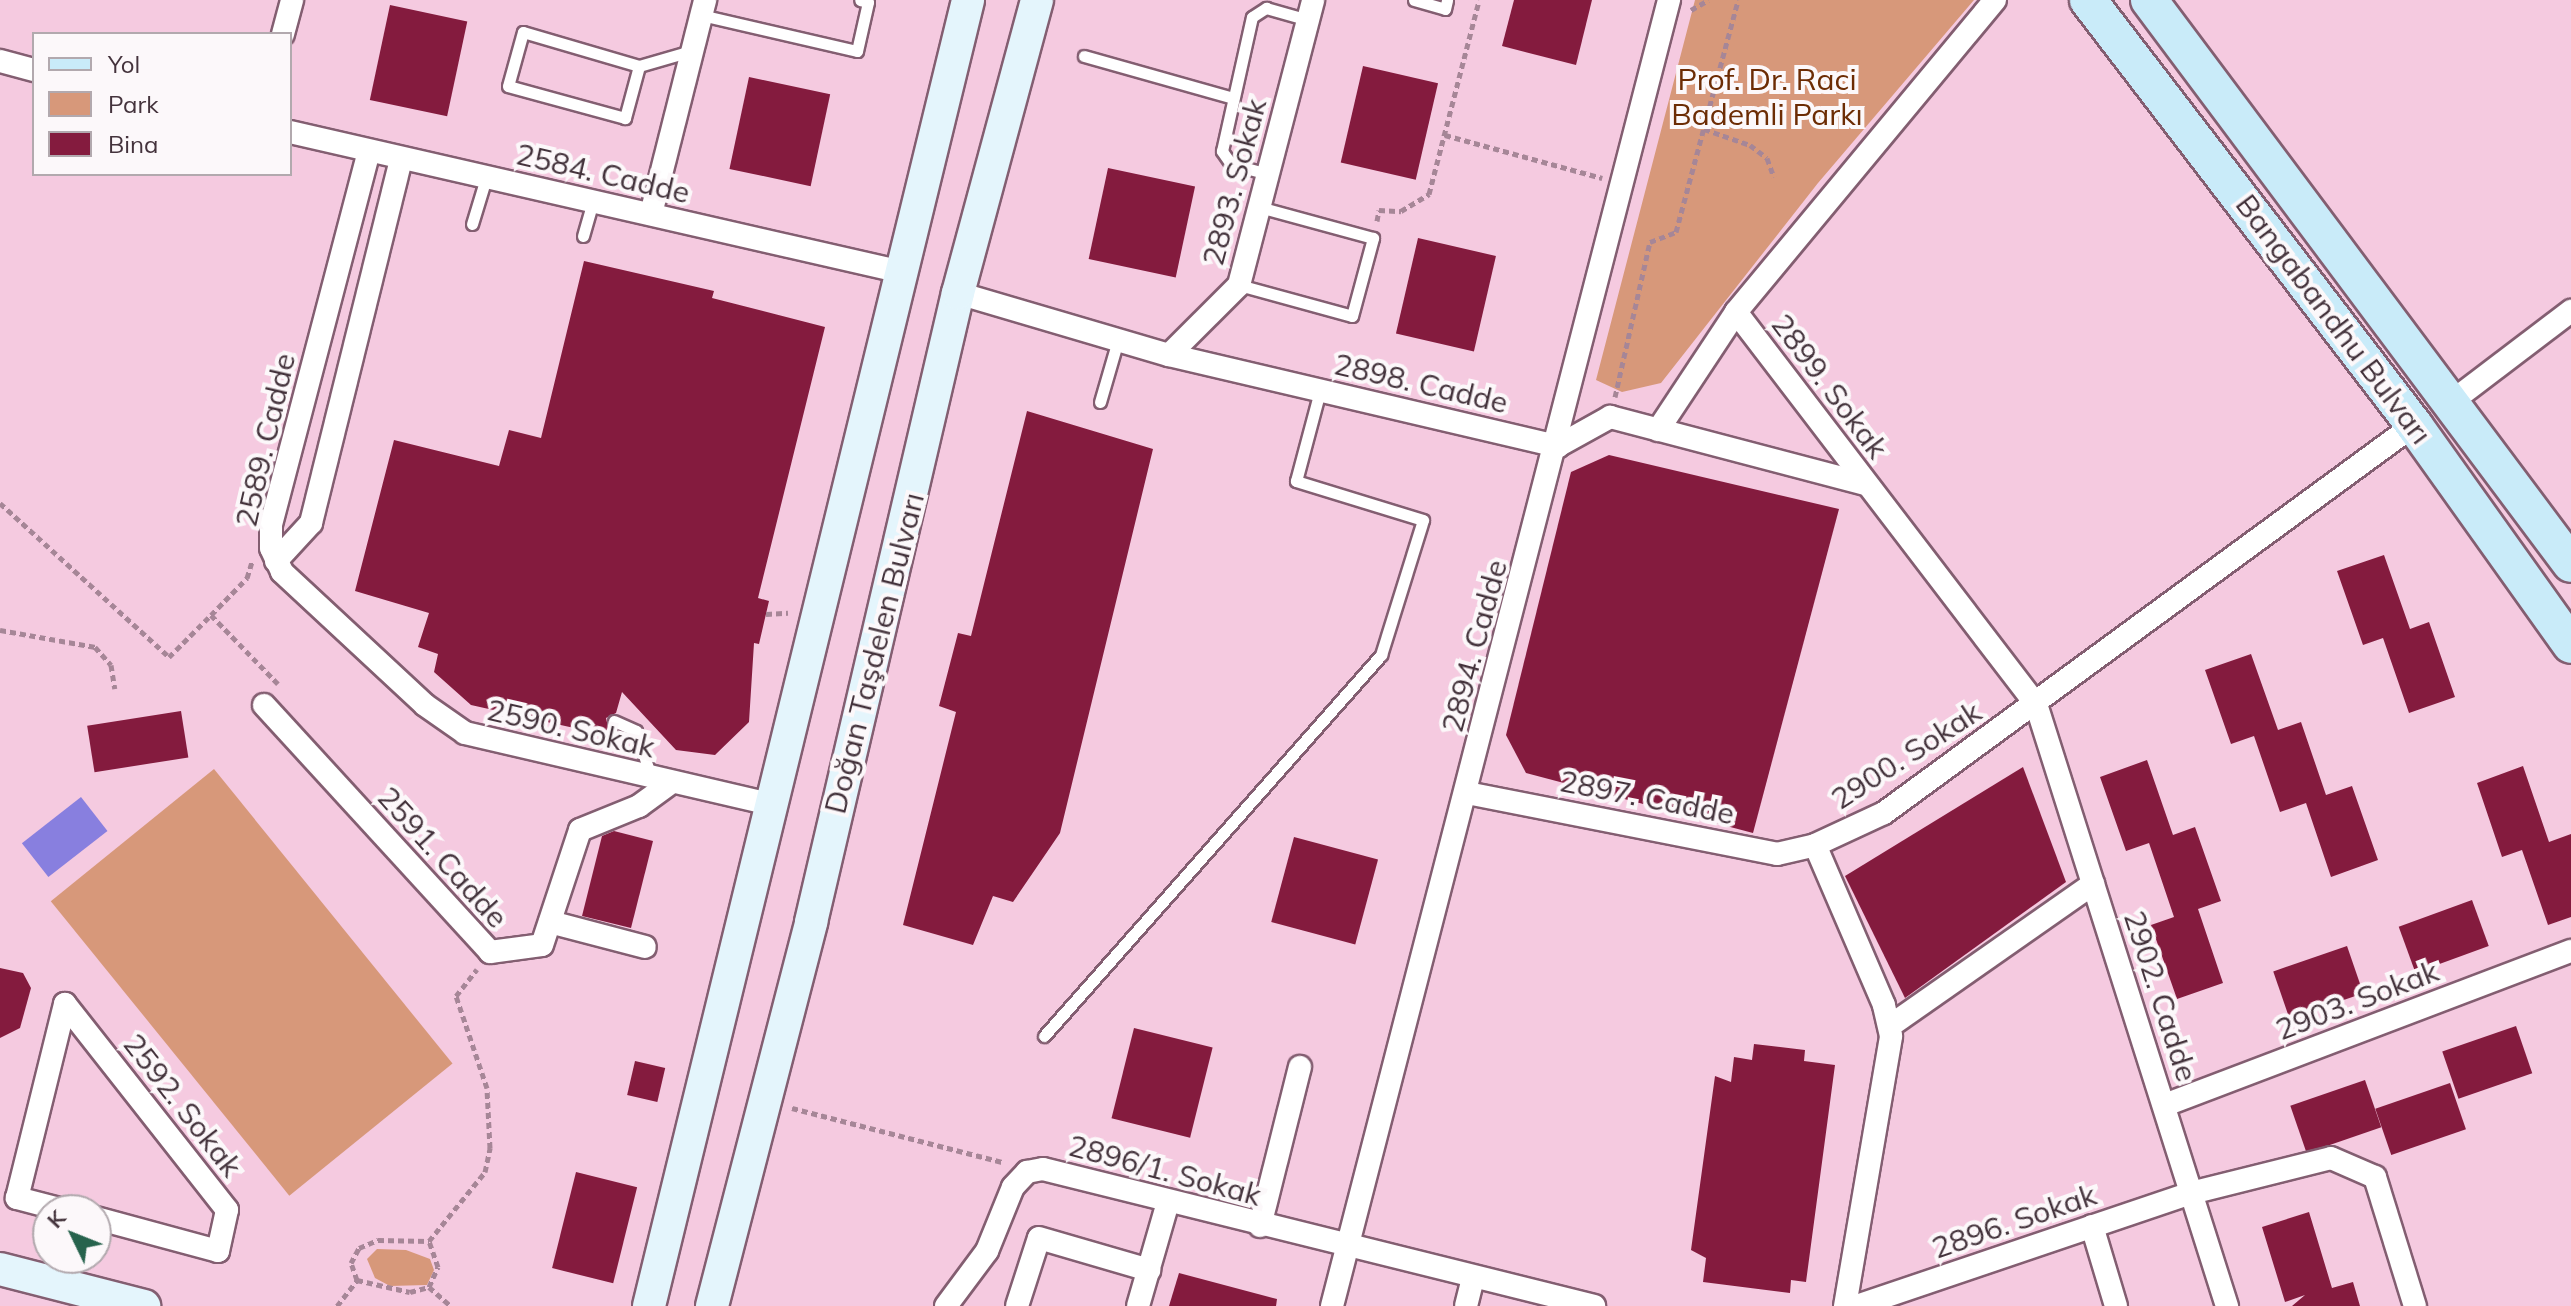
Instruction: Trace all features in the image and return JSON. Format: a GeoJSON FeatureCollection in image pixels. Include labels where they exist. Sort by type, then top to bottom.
{"type":"FeatureCollection","features":[{"type":"Feature","properties":{"kind":"main road","name":"Doğan Taşdelen Bulvarı"},"geometry":{"type":"LineString","coordinates":[[649,1306],[774,805],[968,0]]}},
{"type":"Feature","properties":{"kind":"main road","name":"Doğan Taşdelen Bulvarı"},"geometry":{"type":"LineString","coordinates":[[712,1306],[766,1102],[958,293],[1037,0]]}},
{"type":"Feature","properties":{"kind":"main road","name":"Bangabandhu Bulvarı"},"geometry":{"type":"LineString","coordinates":[[2088,0],[2414,425],[2571,645]]}},
{"type":"Feature","properties":{"kind":"main road","name":"Bangabandhu Bulvarı"},"geometry":{"type":"LineString","coordinates":[[2149,0],[2571,564]]}},
{"type":"Feature","properties":{"kind":"main road"},"geometry":{"type":"LineString","coordinates":[[0,1269],[32,1270]]}},
{"type":"Feature","properties":{"kind":"main road"},"geometry":{"type":"LineString","coordinates":[[73,1274],[144,1306]]}},
{"type":"Feature","properties":{"kind":"street"},"geometry":{"type":"LineString","coordinates":[[284,32],[292,0]]}},
{"type":"Feature","properties":{"kind":"street","name":"2894. Cadde"},"geometry":{"type":"LineString","coordinates":[[1332,1306],[1558,446],[1669,0]]}},
{"type":"Feature","properties":{"kind":"street","name":"2899. Sokak"},"geometry":{"type":"LineString","coordinates":[[1995,0],[1736,312],[2036,704]]}},
{"type":"Feature","properties":{"kind":"street"},"geometry":{"type":"LineString","coordinates":[[651,214],[703,8]]}},
{"type":"Feature","properties":{"kind":"street","name":"2893. Sokak"},"geometry":{"type":"LineString","coordinates":[[1169,355],[1239,285],[1310,10]]}},
{"type":"Feature","properties":{"kind":"street"},"geometry":{"type":"LineString","coordinates":[[0,61],[32,69]]}},
{"type":"Feature","properties":{"kind":"street","name":"2584. Cadde"},"geometry":{"type":"LineString","coordinates":[[292,132],[902,272]]}},
{"type":"Feature","properties":{"kind":"street","name":"2589. Cadde"},"geometry":{"type":"LineString","coordinates":[[265,558],[271,524],[369,151]]}},
{"type":"Feature","properties":{"kind":"street","name":"2589. Cadde"},"geometry":{"type":"LineString","coordinates":[[265,558],[311,523],[401,159]]}},
{"type":"Feature","properties":{"kind":"street","name":"2898. Cadde"},"geometry":{"type":"LineString","coordinates":[[958,293],[1169,355],[1558,446]]}},
{"type":"Feature","properties":{"kind":"street"},"geometry":{"type":"LineString","coordinates":[[2451,402],[2571,311]]}},
{"type":"Feature","properties":{"kind":"street"},"geometry":{"type":"LineString","coordinates":[[1658,430],[1736,312]]}},
{"type":"Feature","properties":{"kind":"street"},"geometry":{"type":"LineString","coordinates":[[316,355],[350,364]]}},
{"type":"Feature","properties":{"kind":"street"},"geometry":{"type":"LineString","coordinates":[[1558,446],[1610,417],[1866,484]]}},
{"type":"Feature","properties":{"kind":"street","name":"2900. Sokak"},"geometry":{"type":"LineString","coordinates":[[1890,1026],[1815,845],[1884,813],[2414,425]]}},
{"type":"Feature","properties":{"kind":"street","name":"2590. Sokak"},"geometry":{"type":"LineString","coordinates":[[265,558],[425,705],[465,733],[774,805]]}},
{"type":"Feature","properties":{"kind":"street","name":"2902. Cadde"},"geometry":{"type":"LineString","coordinates":[[2036,704],[2227,1306]]}},
{"type":"Feature","properties":{"kind":"street","name":"2591. Cadde"},"geometry":{"type":"LineString","coordinates":[[264,705],[490,952]]}},
{"type":"Feature","properties":{"kind":"street"},"geometry":{"type":"LineString","coordinates":[[490,952],[542,945],[580,830],[639,806],[662,780]]}},
{"type":"Feature","properties":{"kind":"street","name":"2897. Cadde"},"geometry":{"type":"LineString","coordinates":[[1467,793],[1777,854],[1815,845]]}},
{"type":"Feature","properties":{"kind":"street"},"geometry":{"type":"LineString","coordinates":[[1845,1306],[1890,1026],[2093,884]]}},
{"type":"Feature","properties":{"kind":"street"},"geometry":{"type":"LineString","coordinates":[[550,922],[645,947]]}},
{"type":"Feature","properties":{"kind":"street","name":"2903. Sokak"},"geometry":{"type":"LineString","coordinates":[[2165,1105],[2571,951]]}},
{"type":"Feature","properties":{"kind":"street","name":"2592. Sokak"},"geometry":{"type":"LineString","coordinates":[[32,1202],[17,1198],[65,1004],[227,1210],[218,1251],[112,1222]]}},
{"type":"Feature","properties":{"kind":"street"},"geometry":{"type":"LineString","coordinates":[[1260,1226],[1300,1067]]}},
{"type":"Feature","properties":{"kind":"street","name":"2896. Sokak"},"geometry":{"type":"LineString","coordinates":[[1857,1306],[2191,1193],[2331,1158],[2360,1167],[2375,1177],[2415,1306]]}},
{"type":"Feature","properties":{"kind":"street","name":"2896/1. Sokak"},"geometry":{"type":"LineString","coordinates":[[946,1306],[987,1251],[1013,1187],[1035,1170],[1348,1248]]}},
{"type":"Feature","properties":{"kind":"street"},"geometry":{"type":"LineString","coordinates":[[1138,1306],[1168,1202]]}},
{"type":"Feature","properties":{"kind":"street"},"geometry":{"type":"LineString","coordinates":[[2092,1226],[2116,1306]]}},
{"type":"Feature","properties":{"kind":"street"},"geometry":{"type":"LineString","coordinates":[[1017,1306],[1039,1238],[1149,1270]]}},
{"type":"Feature","properties":{"kind":"street"},"geometry":{"type":"LineString","coordinates":[[1348,1248],[1594,1306]]}},
{"type":"Feature","properties":{"kind":"street"},"geometry":{"type":"LineString","coordinates":[[1466,1306],[1473,1278]]}},
{"type":"Feature","properties":{"kind":"lane"},"geometry":{"type":"LineString","coordinates":[[703,8],[857,51],[868,2],[860,0]]}},
{"type":"Feature","properties":{"kind":"lane"},"geometry":{"type":"LineString","coordinates":[[1414,0],[1445,9],[1447,0]]}},
{"type":"Feature","properties":{"kind":"lane"},"geometry":{"type":"LineString","coordinates":[[1268,174],[1224,158],[1233,98],[1254,13],[1266,8],[1310,10]]}},
{"type":"Feature","properties":{"kind":"lane"},"geometry":{"type":"LineString","coordinates":[[639,66],[625,118],[508,86],[523,32],[639,66],[692,51]]}},
{"type":"Feature","properties":{"kind":"lane"},"geometry":{"type":"LineString","coordinates":[[1084,56],[1233,98]]}},
{"type":"Feature","properties":{"kind":"lane"},"geometry":{"type":"LineString","coordinates":[[472,224],[486,178]]}},
{"type":"Feature","properties":{"kind":"lane"},"geometry":{"type":"LineString","coordinates":[[583,236],[593,201]]}},
{"type":"Feature","properties":{"kind":"lane"},"geometry":{"type":"LineString","coordinates":[[1239,285],[1352,316],[1373,238],[1259,207]]}},
{"type":"Feature","properties":{"kind":"lane"},"geometry":{"type":"LineString","coordinates":[[1100,402],[1118,340]]}},
{"type":"Feature","properties":{"kind":"lane"},"geometry":{"type":"LineString","coordinates":[[1044,1036],[1381,655],[1423,520],[1296,481],[1320,391]]}},
{"type":"Feature","properties":{"kind":"lane"},"geometry":{"type":"LineString","coordinates":[[614,721],[636,731],[662,780]]}},
{"type":"Feature","properties":{"kind":"path"},"geometry":{"type":"LineString","coordinates":[[1373,238],[1379,210],[1401,211],[1429,194],[1479,0]]}},
{"type":"Feature","properties":{"kind":"path"},"geometry":{"type":"LineString","coordinates":[[1610,417],[1650,242],[1676,232],[1738,0]]}},
{"type":"Feature","properties":{"kind":"path"},"geometry":{"type":"LineString","coordinates":[[1704,129],[1750,145],[1767,158],[1774,177]]}},
{"type":"Feature","properties":{"kind":"path"},"geometry":{"type":"LineString","coordinates":[[1445,135],[1622,183]]}},
{"type":"Feature","properties":{"kind":"path"},"geometry":{"type":"LineString","coordinates":[[0,503],[169,657],[265,558]]}},
{"type":"Feature","properties":{"kind":"path"},"geometry":{"type":"LineString","coordinates":[[766,614],[789,613]]}},
{"type":"Feature","properties":{"kind":"path"},"geometry":{"type":"LineString","coordinates":[[211,615],[281,687],[264,705]]}},
{"type":"Feature","properties":{"kind":"path"},"geometry":{"type":"LineString","coordinates":[[0,630],[95,647],[111,665],[115,689]]}},
{"type":"Feature","properties":{"kind":"path","name":"2591. Cadde"},"geometry":{"type":"LineString","coordinates":[[429,1241],[471,1196],[490,1148],[482,1062],[456,996],[490,952]]}},
{"type":"Feature","properties":{"kind":"path"},"geometry":{"type":"LineString","coordinates":[[766,1102],[1035,1170]]}},
{"type":"Feature","properties":{"kind":"path"},"geometry":{"type":"LineString","coordinates":[[337,1306],[357,1280],[354,1254],[368,1242],[429,1241],[438,1267],[429,1287]]}},
{"type":"Feature","properties":{"kind":"path"},"geometry":{"type":"LineString","coordinates":[[357,1280],[410,1292],[429,1287]]}},
{"type":"Feature","properties":{"kind":"path"},"geometry":{"type":"LineString","coordinates":[[429,1287],[451,1306]]}},
{"type":"Feature","properties":{"kind":"green space","name":"Prof. Dr. Raci Bademli Parkı"},"geometry":{"type":"Polygon","coordinates":[[[1695,0],[1974,0],[1818,183],[1661,383],[1622,392],[1596,380],[1695,0]]]}},
{"type":"Feature","properties":{"kind":"green space"},"geometry":{"type":"Polygon","coordinates":[[[214,769],[453,1064],[289,1196],[51,901],[214,769]]]}},
{"type":"Feature","properties":{"kind":"green space"},"geometry":{"type":"Polygon","coordinates":[[[377,1249],[406,1250],[430,1259],[434,1270],[427,1285],[390,1286],[375,1278],[367,1259],[377,1249]]]}},
{"type":"Feature","properties":{"kind":"shaded area"},"geometry":{"type":"Polygon","coordinates":[[[81,797],[107,831],[48,877],[22,843],[81,797]]]}},
{"type":"Feature","properties":{"kind":"building"},"geometry":{"type":"Polygon","coordinates":[[[1514,0],[1592,0],[1576,65],[1502,46],[1514,0]]]}},
{"type":"Feature","properties":{"kind":"building"},"geometry":{"type":"Polygon","coordinates":[[[390,5],[467,21],[447,116],[370,100],[390,5]]]}},
{"type":"Feature","properties":{"kind":"building"},"geometry":{"type":"Polygon","coordinates":[[[1363,66],[1438,83],[1416,180],[1341,162],[1363,66]]]}},
{"type":"Feature","properties":{"kind":"building"},"geometry":{"type":"Polygon","coordinates":[[[749,77],[830,94],[811,186],[729,169],[749,77]]]}},
{"type":"Feature","properties":{"kind":"building"},"geometry":{"type":"Polygon","coordinates":[[[1108,168],[1195,187],[1176,277],[1089,259],[1108,168]]]}},
{"type":"Feature","properties":{"kind":"building"},"geometry":{"type":"Polygon","coordinates":[[[1418,238],[1496,256],[1474,351],[1396,333],[1418,238]]]}},
{"type":"Feature","properties":{"kind":"building"},"geometry":{"type":"Polygon","coordinates":[[[584,261],[714,291],[712,298],[825,327],[758,598],[769,601],[759,644],[754,643],[749,722],[715,755],[676,750],[622,692],[616,713],[606,718],[610,736],[471,705],[434,672],[438,654],[418,647],[429,613],[355,591],[394,440],[499,466],[509,430],[541,438],[584,261]]]}},
{"type":"Feature","properties":{"kind":"building"},"geometry":{"type":"Polygon","coordinates":[[[1027,411],[1153,449],[1060,833],[1013,902],[993,896],[973,945],[903,925],[956,712],[939,706],[958,633],[971,636],[1027,411]]]}},
{"type":"Feature","properties":{"kind":"building"},"geometry":{"type":"Polygon","coordinates":[[[1609,455],[1839,509],[1753,833],[1526,773],[1506,735],[1571,472],[1609,455]]]}},
{"type":"Feature","properties":{"kind":"building"},"geometry":{"type":"Polygon","coordinates":[[[2384,555],[2410,629],[2429,622],[2455,697],[2409,713],[2383,638],[2363,645],[2337,571],[2384,555]]]}},
{"type":"Feature","properties":{"kind":"building"},"geometry":{"type":"Polygon","coordinates":[[[2251,654],[2278,730],[2301,722],[2326,795],[2352,786],[2378,860],[2331,877],[2306,803],[2280,812],[2254,736],[2231,744],[2205,670],[2251,654]]]}},
{"type":"Feature","properties":{"kind":"building"},"geometry":{"type":"Polygon","coordinates":[[[181,711],[188,757],[95,772],[87,726],[181,711]]]}},
{"type":"Feature","properties":{"kind":"building"},"geometry":{"type":"Polygon","coordinates":[[[2147,760],[2173,835],[2195,827],[2221,901],[2198,909],[2223,983],[2177,999],[2151,925],[2174,917],[2149,843],[2126,851],[2100,777],[2147,760]]]}},
{"type":"Feature","properties":{"kind":"building"},"geometry":{"type":"Polygon","coordinates":[[[2523,766],[2549,842],[2571,834],[2571,917],[2548,925],[2522,850],[2502,857],[2477,783],[2523,766]]]}},
{"type":"Feature","properties":{"kind":"building"},"geometry":{"type":"Polygon","coordinates":[[[2023,767],[2066,882],[1905,998],[1845,876],[2023,767]]]}},
{"type":"Feature","properties":{"kind":"building"},"geometry":{"type":"Polygon","coordinates":[[[614,831],[653,841],[631,928],[582,916],[602,836],[614,831]]]}},
{"type":"Feature","properties":{"kind":"building"},"geometry":{"type":"Polygon","coordinates":[[[1294,837],[1378,860],[1355,945],[1271,922],[1294,837]]]}},
{"type":"Feature","properties":{"kind":"building"},"geometry":{"type":"Polygon","coordinates":[[[2472,900],[2489,946],[2415,973],[2399,927],[2472,900]]]}},
{"type":"Feature","properties":{"kind":"building"},"geometry":{"type":"Polygon","coordinates":[[[2347,946],[2363,993],[2290,1019],[2273,971],[2347,946]]]}},
{"type":"Feature","properties":{"kind":"building"},"geometry":{"type":"Polygon","coordinates":[[[0,968],[23,973],[31,988],[20,1028],[0,1038],[0,968]]]}},
{"type":"Feature","properties":{"kind":"building"},"geometry":{"type":"Polygon","coordinates":[[[2516,1026],[2532,1073],[2459,1099],[2442,1051],[2516,1026]]]}},
{"type":"Feature","properties":{"kind":"building"},"geometry":{"type":"Polygon","coordinates":[[[1134,1028],[1213,1048],[1190,1138],[1112,1118],[1134,1028]]]}},
{"type":"Feature","properties":{"kind":"building"},"geometry":{"type":"Polygon","coordinates":[[[1754,1044],[1805,1050],[1804,1061],[1835,1065],[1806,1282],[1791,1280],[1790,1293],[1703,1282],[1706,1258],[1691,1250],[1715,1076],[1731,1082],[1734,1057],[1752,1060],[1754,1044]]]}},
{"type":"Feature","properties":{"kind":"building"},"geometry":{"type":"Polygon","coordinates":[[[635,1061],[665,1068],[657,1102],[627,1095],[635,1061]]]}},
{"type":"Feature","properties":{"kind":"building"},"geometry":{"type":"Polygon","coordinates":[[[2365,1080],[2381,1127],[2307,1153],[2290,1106],[2365,1080]]]}},
{"type":"Feature","properties":{"kind":"building"},"geometry":{"type":"Polygon","coordinates":[[[2450,1083],[2466,1129],[2391,1155],[2375,1109],[2450,1083]]]}},
{"type":"Feature","properties":{"kind":"building"},"geometry":{"type":"Polygon","coordinates":[[[576,1172],[637,1187],[613,1283],[552,1268],[576,1172]]]}},
{"type":"Feature","properties":{"kind":"building"},"geometry":{"type":"Polygon","coordinates":[[[2309,1212],[2332,1288],[2353,1282],[2360,1306],[2292,1306],[2305,1295],[2285,1302],[2262,1227],[2309,1212]]]}},
{"type":"Feature","properties":{"kind":"building"},"geometry":{"type":"Polygon","coordinates":[[[1179,1273],[1277,1299],[1276,1306],[1169,1306],[1179,1273]]]}}]}
